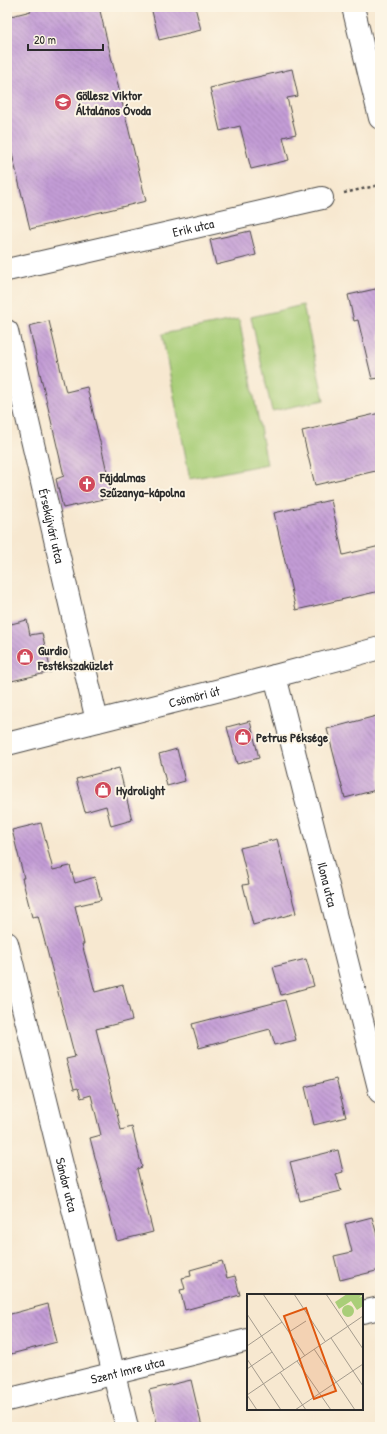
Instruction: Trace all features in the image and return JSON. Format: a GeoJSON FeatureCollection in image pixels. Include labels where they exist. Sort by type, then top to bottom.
{"type":"FeatureCollection","features":[{"type":"Feature","properties":{"kind":"street"},"geometry":{"type":"LineString","coordinates":[[352,7],[380,118]]}},
{"type":"Feature","properties":{"kind":"street","name":"Erik utca"},"geometry":{"type":"LineString","coordinates":[[7,270],[322,198]]}},
{"type":"Feature","properties":{"kind":"street","name":"Érsekújvári utca"},"geometry":{"type":"LineString","coordinates":[[7,331],[97,721]]}},
{"type":"Feature","properties":{"kind":"street","name":"Csömöri út"},"geometry":{"type":"LineString","coordinates":[[7,744],[380,648]]}},
{"type":"Feature","properties":{"kind":"street","name":"Ilona utca"},"geometry":{"type":"LineString","coordinates":[[275,676],[380,1092]]}},
{"type":"Feature","properties":{"kind":"street","name":"Sándor utca"},"geometry":{"type":"LineString","coordinates":[[7,943],[128,1427]]}},
{"type":"Feature","properties":{"kind":"street"},"geometry":{"type":"LineString","coordinates":[[363,1312],[380,1308]]}},
{"type":"Feature","properties":{"kind":"street","name":"Szent Imre utca"},"geometry":{"type":"LineString","coordinates":[[7,1400],[247,1340]]}},
{"type":"Feature","properties":{"kind":"path"},"geometry":{"type":"LineString","coordinates":[[322,198],[380,185]]}},
{"type":"Feature","properties":{"kind":"green space"},"geometry":{"type":"Polygon","coordinates":[[[303,305],[324,400],[272,411],[251,317],[303,305]]]}},
{"type":"Feature","properties":{"kind":"green space"},"geometry":{"type":"Polygon","coordinates":[[[239,319],[267,464],[190,479],[162,334],[239,319]]]}},
{"type":"Feature","properties":{"kind":"building"},"geometry":{"type":"Polygon","coordinates":[[[30,7],[99,7],[146,201],[30,229],[7,133],[7,17],[31,11],[30,7]]]}},
{"type":"Feature","properties":{"kind":"building"},"geometry":{"type":"Polygon","coordinates":[[[151,7],[195,7],[201,30],[159,40],[151,7]]]}},
{"type":"Feature","properties":{"kind":"building"},"geometry":{"type":"Polygon","coordinates":[[[292,69],[298,96],[287,98],[296,134],[283,137],[289,160],[251,169],[240,126],[220,131],[210,88],[292,69]]]}},
{"type":"Feature","properties":{"kind":"building"},"geometry":{"type":"Polygon","coordinates":[[[250,231],[256,255],[216,265],[210,240],[250,231]]]}},
{"type":"Feature","properties":{"kind":"building"},"geometry":{"type":"Polygon","coordinates":[[[380,288],[380,378],[372,379],[358,320],[354,321],[348,295],[380,288]]]}},
{"type":"Feature","properties":{"kind":"building"},"geometry":{"type":"Polygon","coordinates":[[[49,321],[66,392],[87,387],[113,497],[63,508],[56,479],[64,476],[29,326],[49,321]]]}},
{"type":"Feature","properties":{"kind":"building"},"geometry":{"type":"Polygon","coordinates":[[[380,413],[380,470],[315,485],[302,431],[380,413]]]}},
{"type":"Feature","properties":{"kind":"building"},"geometry":{"type":"Polygon","coordinates":[[[331,500],[343,555],[380,546],[380,591],[296,610],[274,513],[331,500]]]}},
{"type":"Feature","properties":{"kind":"building"},"geometry":{"type":"Polygon","coordinates":[[[27,620],[30,635],[42,633],[51,672],[7,682],[7,625],[27,620]]]}},
{"type":"Feature","properties":{"kind":"building"},"geometry":{"type":"Polygon","coordinates":[[[380,715],[380,789],[345,798],[327,729],[380,715]]]}},
{"type":"Feature","properties":{"kind":"building"},"geometry":{"type":"Polygon","coordinates":[[[250,721],[259,758],[237,764],[227,727],[250,721]]]}},
{"type":"Feature","properties":{"kind":"building"},"geometry":{"type":"Polygon","coordinates":[[[177,749],[185,781],[167,786],[159,754],[177,749]]]}},
{"type":"Feature","properties":{"kind":"building"},"geometry":{"type":"Polygon","coordinates":[[[119,768],[132,820],[111,826],[106,806],[85,812],[76,779],[119,768]]]}},
{"type":"Feature","properties":{"kind":"building"},"geometry":{"type":"Polygon","coordinates":[[[41,823],[53,870],[70,866],[75,883],[95,877],[101,900],[75,906],[84,944],[82,944],[95,992],[123,985],[132,1020],[96,1029],[121,1130],[132,1127],[142,1167],[137,1169],[153,1232],[117,1241],[90,1138],[101,1135],[91,1095],[81,1098],[78,1088],[74,1089],[66,1059],[75,1057],[38,916],[32,917],[12,830],[41,823]]]}},
{"type":"Feature","properties":{"kind":"building"},"geometry":{"type":"Polygon","coordinates":[[[277,839],[296,913],[253,925],[243,885],[249,884],[240,848],[277,839]]]}},
{"type":"Feature","properties":{"kind":"building"},"geometry":{"type":"Polygon","coordinates":[[[306,959],[314,986],[281,995],[273,967],[306,959]]]}},
{"type":"Feature","properties":{"kind":"building"},"geometry":{"type":"Polygon","coordinates":[[[285,1000],[296,1040],[275,1045],[270,1029],[199,1048],[192,1024],[285,1000]]]}},
{"type":"Feature","properties":{"kind":"building"},"geometry":{"type":"Polygon","coordinates":[[[336,1079],[346,1117],[314,1125],[305,1087],[336,1079]]]}},
{"type":"Feature","properties":{"kind":"building"},"geometry":{"type":"Polygon","coordinates":[[[338,1150],[343,1172],[336,1174],[341,1191],[300,1201],[290,1162],[338,1150]]]}},
{"type":"Feature","properties":{"kind":"building"},"geometry":{"type":"Polygon","coordinates":[[[372,1217],[380,1246],[380,1270],[340,1280],[334,1256],[352,1252],[345,1224],[372,1217]]]}},
{"type":"Feature","properties":{"kind":"building"},"geometry":{"type":"Polygon","coordinates":[[[222,1261],[227,1278],[235,1276],[240,1295],[185,1310],[180,1290],[185,1289],[182,1278],[191,1276],[190,1270],[222,1261]]]}},
{"type":"Feature","properties":{"kind":"building"},"geometry":{"type":"Polygon","coordinates":[[[48,1304],[57,1342],[7,1355],[7,1315],[48,1304]]]}},
{"type":"Feature","properties":{"kind":"building"},"geometry":{"type":"Polygon","coordinates":[[[191,1380],[202,1427],[158,1427],[149,1390],[191,1380]]]}},
{"type":"Feature","properties":{"kind":"place","name":"Göllesz Viktor Általános Óvoda"},"geometry":{"type":"Point","coordinates":[63,102]}},
{"type":"Feature","properties":{"kind":"place","name":"Fájdalmas Szűzanya-kápolna"},"geometry":{"type":"Point","coordinates":[87,484]}},
{"type":"Feature","properties":{"kind":"place","name":"Gurdio Festékszaküzlet"},"geometry":{"type":"Point","coordinates":[25,657]}},
{"type":"Feature","properties":{"kind":"place","name":"Petrus Péksége"},"geometry":{"type":"Point","coordinates":[243,737]}},
{"type":"Feature","properties":{"kind":"place","name":"Hydrolight"},"geometry":{"type":"Point","coordinates":[103,790]}}]}
